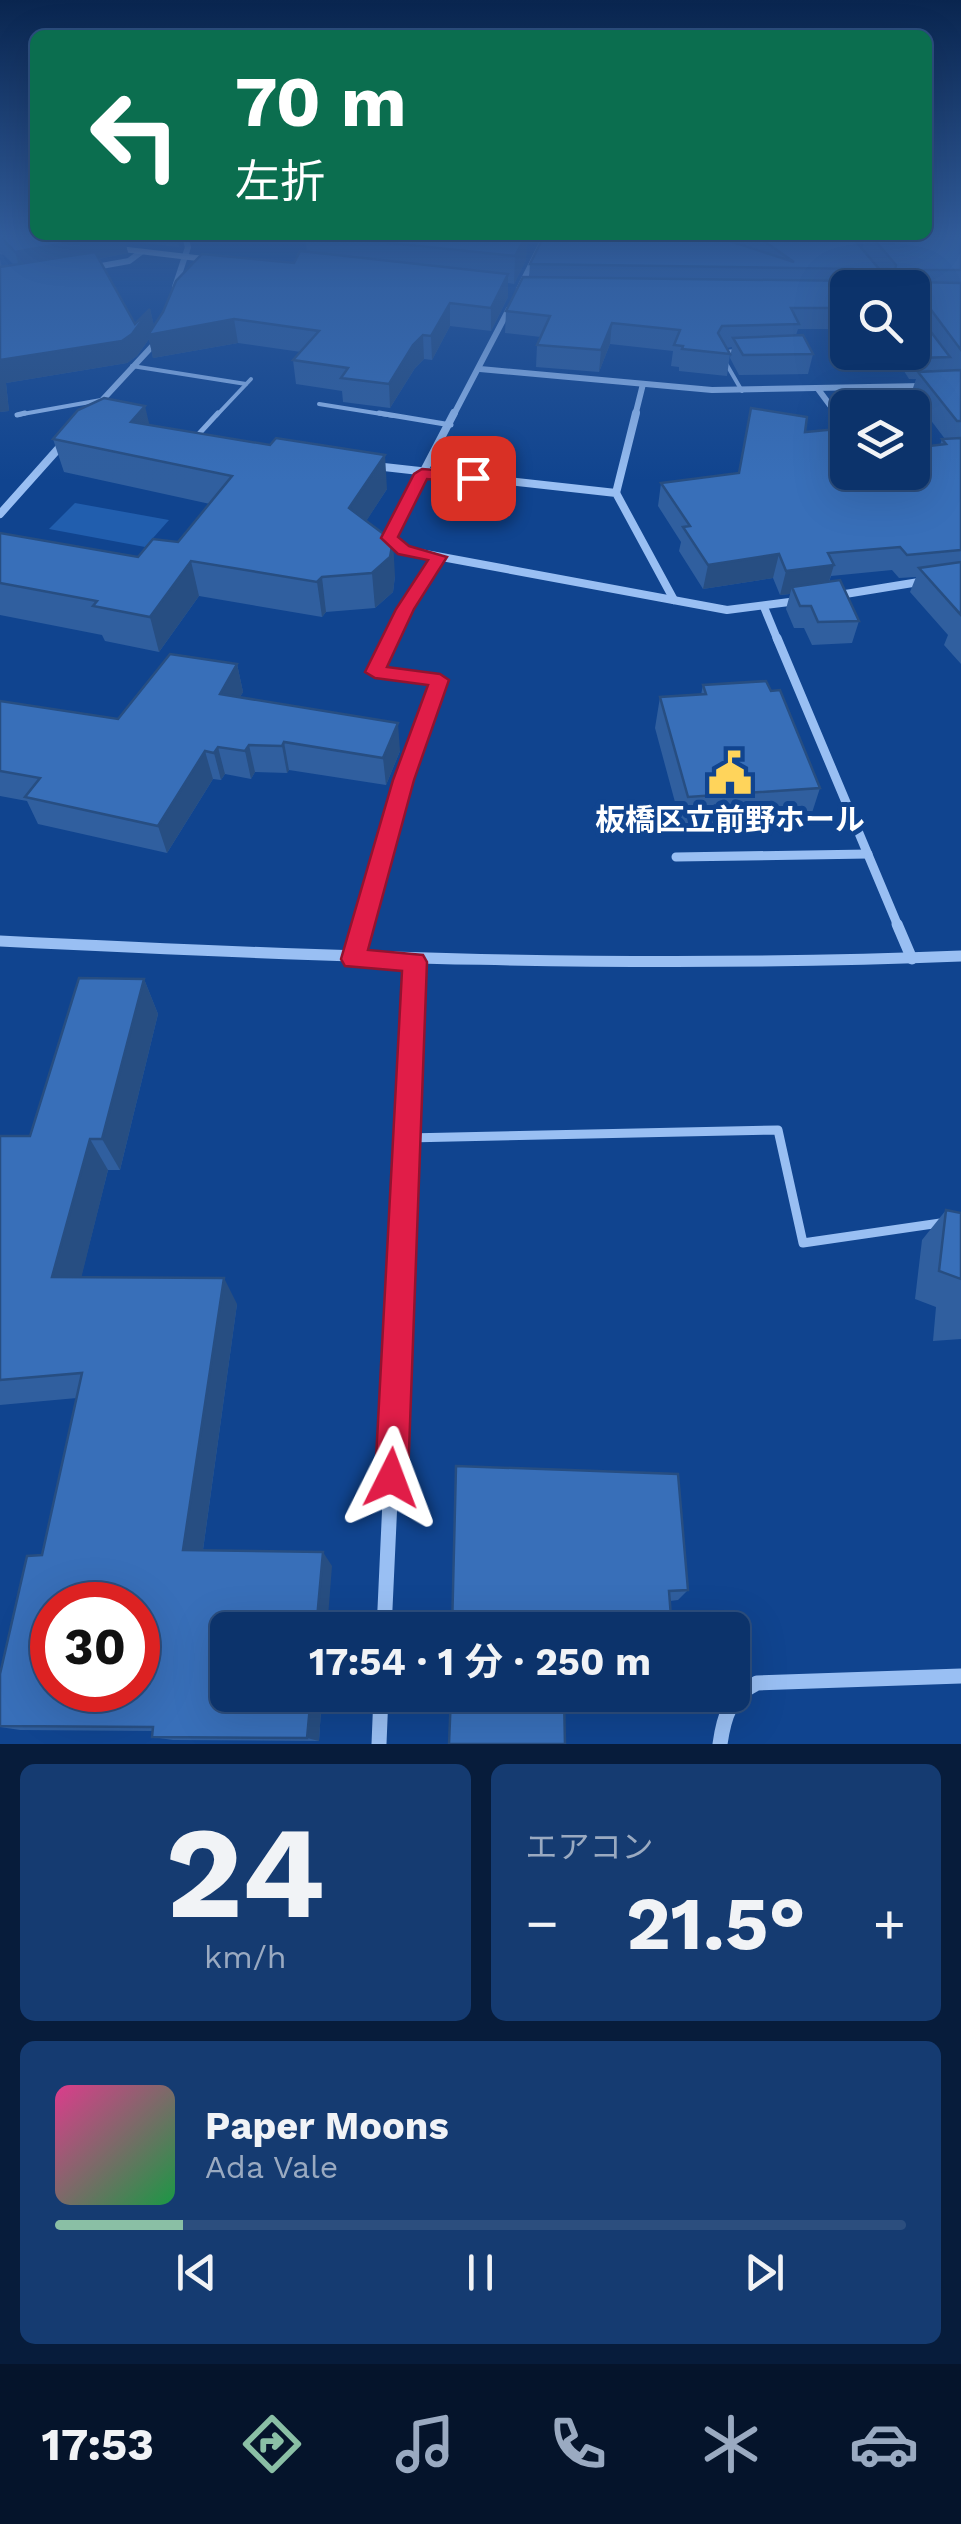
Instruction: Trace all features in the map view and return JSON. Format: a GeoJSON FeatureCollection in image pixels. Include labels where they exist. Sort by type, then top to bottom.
{"type":"FeatureCollection","features":[{"type":"Feature","properties":{"kind":"street"},"geometry":{"type":"LineString","coordinates":[[505,318],[452,425],[389,538],[404,550],[727,610],[802,600]]}},
{"type":"Feature","properties":{"kind":"street"},"geometry":{"type":"LineString","coordinates":[[85,419],[158,340],[163,323]]}},
{"type":"Feature","properties":{"kind":"street"},"geometry":{"type":"LineString","coordinates":[[480,369],[742,391],[938,386]]}},
{"type":"Feature","properties":{"kind":"street"},"geometry":{"type":"LineString","coordinates":[[643,384],[616,494],[674,600]]}},
{"type":"Feature","properties":{"kind":"street"},"geometry":{"type":"LineString","coordinates":[[818,389],[830,405]]}},
{"type":"Feature","properties":{"kind":"street"},"geometry":{"type":"LineString","coordinates":[[0,514],[74,431]]}},
{"type":"Feature","properties":{"kind":"street"},"geometry":{"type":"LineString","coordinates":[[178,434],[215,440]]}},
{"type":"Feature","properties":{"kind":"street"},"geometry":{"type":"LineString","coordinates":[[366,464],[422,474],[616,494]]}},
{"type":"Feature","properties":{"kind":"street"},"geometry":{"type":"LineString","coordinates":[[354,959],[403,780],[440,680],[375,672],[405,609],[438,557]]}},
{"type":"Feature","properties":{"kind":"street"},"geometry":{"type":"LineString","coordinates":[[822,597],[939,578]]}},
{"type":"Feature","properties":{"kind":"street"},"geometry":{"type":"LineString","coordinates":[[764,607],[912,959]]}},
{"type":"Feature","properties":{"kind":"street"},"geometry":{"type":"LineString","coordinates":[[676,856],[868,854]]}},
{"type":"Feature","properties":{"kind":"street"},"geometry":{"type":"LineString","coordinates":[[0,942],[415,962],[666,965],[961,956]]}},
{"type":"Feature","properties":{"kind":"street"},"geometry":{"type":"LineString","coordinates":[[385,1612],[415,962]]}},
{"type":"Feature","properties":{"kind":"street"},"geometry":{"type":"LineString","coordinates":[[720,1744],[724,1711],[739,1690],[757,1683],[961,1676]]}},
{"type":"Feature","properties":{"kind":"street"},"geometry":{"type":"LineString","coordinates":[[379,1744],[380,1712]]}},
{"type":"Feature","properties":{"kind":"lane"},"geometry":{"type":"LineString","coordinates":[[742,391],[720,353],[744,350]]}},
{"type":"Feature","properties":{"kind":"lane"},"geometry":{"type":"LineString","coordinates":[[132,366],[248,382],[196,437]]}},
{"type":"Feature","properties":{"kind":"lane"},"geometry":{"type":"LineString","coordinates":[[17,415],[101,400]]}},
{"type":"Feature","properties":{"kind":"lane"},"geometry":{"type":"LineString","coordinates":[[319,404],[452,425]]}},
{"type":"Feature","properties":{"kind":"lane"},"geometry":{"type":"LineString","coordinates":[[407,1138],[778,1130],[803,1243],[961,1220]]}},
{"type":"Feature","properties":{"kind":"shaded area"},"geometry":{"type":"Polygon","coordinates":[[[75,503],[169,520],[145,547],[49,529],[75,503]]]}},
{"type":"Feature","properties":{"kind":"building"},"geometry":{"type":"Polygon","coordinates":[[[0,318],[132,318],[135,324],[143,318],[122,341],[0,360],[0,318]]]}},
{"type":"Feature","properties":{"kind":"building"},"geometry":{"type":"Polygon","coordinates":[[[159,318],[441,318],[431,336],[423,335],[413,345],[389,384],[341,378],[348,368],[293,360],[319,331],[234,319],[148,335],[159,318]]]}},
{"type":"Feature","properties":{"kind":"building"},"geometry":{"type":"Polygon","coordinates":[[[549,318],[796,318],[799,324],[722,326],[718,333],[730,354],[682,349],[683,346],[674,345],[680,330],[612,323],[601,350],[537,345],[549,318]]]}},
{"type":"Feature","properties":{"kind":"building"},"geometry":{"type":"Polygon","coordinates":[[[937,318],[961,318],[961,350],[937,318]]]}},
{"type":"Feature","properties":{"kind":"building"},"geometry":{"type":"Polygon","coordinates":[[[930,331],[950,357],[930,358],[930,331]]]}},
{"type":"Feature","properties":{"kind":"building"},"geometry":{"type":"Polygon","coordinates":[[[803,335],[813,354],[743,355],[733,338],[803,335]]]}},
{"type":"Feature","properties":{"kind":"building"},"geometry":{"type":"Polygon","coordinates":[[[960,370],[961,421],[957,421],[918,372],[960,370]]]}},
{"type":"Feature","properties":{"kind":"building"},"geometry":{"type":"Polygon","coordinates":[[[104,398],[145,406],[131,422],[270,445],[276,438],[385,455],[349,508],[393,541],[390,557],[372,573],[322,577],[317,582],[191,561],[150,617],[93,606],[97,601],[0,583],[0,533],[138,557],[153,539],[178,542],[232,476],[53,439],[78,410],[104,398]]]}},
{"type":"Feature","properties":{"kind":"building"},"geometry":{"type":"Polygon","coordinates":[[[751,408],[807,417],[805,432],[830,430],[830,490],[930,490],[930,446],[946,444],[942,439],[961,438],[961,550],[907,555],[900,547],[828,553],[834,565],[786,571],[779,554],[708,565],[683,527],[690,526],[661,483],[739,473],[751,408]]]}},
{"type":"Feature","properties":{"kind":"building"},"geometry":{"type":"Polygon","coordinates":[[[961,562],[961,615],[919,568],[961,562]]]}},
{"type":"Feature","properties":{"kind":"building"},"geometry":{"type":"Polygon","coordinates":[[[840,580],[859,621],[818,622],[811,606],[800,606],[792,587],[840,580]]]}},
{"type":"Feature","properties":{"kind":"building"},"geometry":{"type":"Polygon","coordinates":[[[170,654],[237,664],[220,694],[398,723],[383,758],[284,742],[282,746],[249,745],[245,751],[218,747],[214,753],[205,751],[158,826],[25,797],[40,778],[0,771],[0,701],[118,719],[170,654]]]}},
{"type":"Feature","properties":{"kind":"building"},"geometry":{"type":"Polygon","coordinates":[[[766,681],[771,691],[780,690],[820,788],[688,797],[660,697],[706,694],[703,685],[766,681]]]}},
{"type":"Feature","properties":{"kind":"building"},"geometry":{"type":"Polygon","coordinates":[[[79,978],[144,979],[102,1139],[90,1139],[52,1277],[224,1278],[183,1550],[323,1552],[318,1612],[210,1612],[210,1712],[309,1712],[307,1738],[152,1737],[153,1727],[0,1726],[0,1674],[27,1556],[42,1555],[82,1373],[0,1380],[0,1136],[30,1136],[79,978]]]}},
{"type":"Feature","properties":{"kind":"building"},"geometry":{"type":"Polygon","coordinates":[[[946,1210],[961,1213],[961,1279],[939,1271],[946,1210]]]}},
{"type":"Feature","properties":{"kind":"building"},"geometry":{"type":"Polygon","coordinates":[[[456,1466],[678,1474],[688,1590],[669,1591],[671,1612],[452,1612],[456,1466]]]}},
{"type":"Feature","properties":{"kind":"building"},"geometry":{"type":"Polygon","coordinates":[[[450,1712],[564,1712],[565,1744],[449,1744],[450,1712]]]}},
{"type":"Feature","properties":{"kind":"place","name":"板橋区立前野ホール"},"geometry":{"type":"Point","coordinates":[730,773]}},
{"type":"Feature","properties":{"kind":"route"},"geometry":{"type":"LineString","coordinates":[[391,1478],[415,962],[354,959],[403,780],[440,680],[375,672],[405,609],[438,557],[396,548],[389,538],[422,474],[473,478]]}}]}
